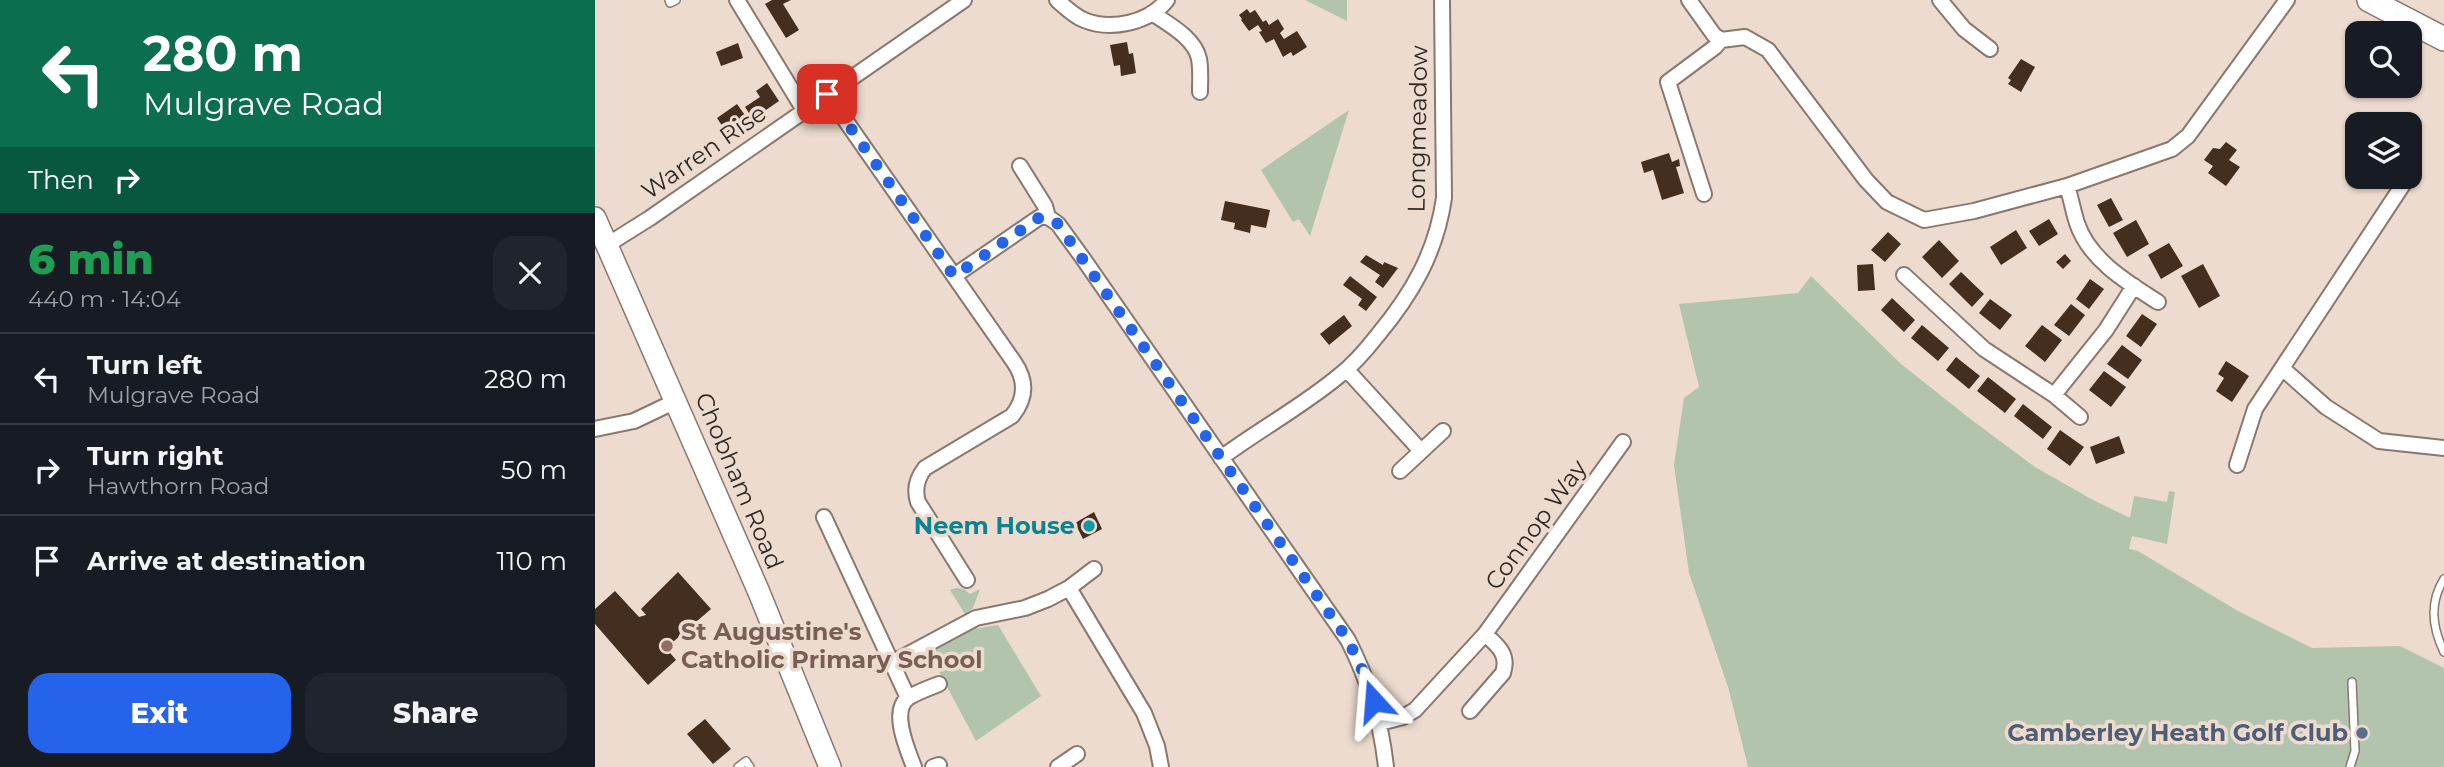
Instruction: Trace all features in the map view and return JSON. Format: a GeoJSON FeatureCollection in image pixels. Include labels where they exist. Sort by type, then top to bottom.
{"type":"FeatureCollection","features":[{"type":"Feature","properties":{"kind":"main road"},"geometry":{"type":"LineString","coordinates":[[2369,0],[2444,39]]}},
{"type":"Feature","properties":{"kind":"main road","name":"Chobham Road"},"geometry":{"type":"LineString","coordinates":[[595,218],[787,658],[830,767]]}},
{"type":"Feature","properties":{"kind":"street"},"geometry":{"type":"LineString","coordinates":[[737,0],[804,110]]}},
{"type":"Feature","properties":{"kind":"street","name":"Warren Rise"},"geometry":{"type":"LineString","coordinates":[[607,245],[964,0]]}},
{"type":"Feature","properties":{"kind":"street"},"geometry":{"type":"LineString","coordinates":[[1057,0],[1076,16],[1101,24],[1120,25],[1152,13],[1167,0]]}},
{"type":"Feature","properties":{"kind":"street","name":"Longmeadow"},"geometry":{"type":"LineString","coordinates":[[1221,458],[1347,370],[1408,297],[1429,257],[1441,219],[1446,164],[1443,0]]}},
{"type":"Feature","properties":{"kind":"street"},"geometry":{"type":"LineString","coordinates":[[1689,0],[1714,35],[1721,40]]}},
{"type":"Feature","properties":{"kind":"street"},"geometry":{"type":"LineString","coordinates":[[1940,0],[1964,29],[1990,49]]}},
{"type":"Feature","properties":{"kind":"street"},"geometry":{"type":"LineString","coordinates":[[1704,194],[1668,82],[1721,40],[1745,37],[1768,50],[1866,180],[1887,202],[1924,220],[1974,211],[2067,186],[2172,149],[2188,136],[2287,0]]}},
{"type":"Feature","properties":{"kind":"street"},"geometry":{"type":"LineString","coordinates":[[1152,13],[1177,30],[1192,45],[1199,57],[1199,92]]}},
{"type":"Feature","properties":{"kind":"street"},"geometry":{"type":"LineString","coordinates":[[827,94],[1018,368],[1024,386],[1020,403],[1012,416],[925,468],[919,478],[916,489],[918,502],[967,580]]}},
{"type":"Feature","properties":{"kind":"street"},"geometry":{"type":"LineString","coordinates":[[1020,166],[1045,206],[1048,217],[1062,229],[1348,640],[1367,680],[1380,723],[1386,767]]}},
{"type":"Feature","properties":{"kind":"street"},"geometry":{"type":"LineString","coordinates":[[2067,186],[2083,238],[2110,269],[2158,302]]}},
{"type":"Feature","properties":{"kind":"street"},"geometry":{"type":"LineString","coordinates":[[2237,465],[2255,410],[2399,189]]}},
{"type":"Feature","properties":{"kind":"street"},"geometry":{"type":"LineString","coordinates":[[954,276],[1034,220],[1048,217]]}},
{"type":"Feature","properties":{"kind":"street"},"geometry":{"type":"LineString","coordinates":[[1904,274],[1984,349],[2054,395],[2080,417]]}},
{"type":"Feature","properties":{"kind":"street"},"geometry":{"type":"LineString","coordinates":[[2054,395],[2106,330],[2134,286]]}},
{"type":"Feature","properties":{"kind":"street"},"geometry":{"type":"LineString","coordinates":[[2281,368],[2326,407],[2379,441],[2444,448]]}},
{"type":"Feature","properties":{"kind":"street"},"geometry":{"type":"LineString","coordinates":[[1347,370],[1421,451]]}},
{"type":"Feature","properties":{"kind":"street"},"geometry":{"type":"LineString","coordinates":[[595,429],[634,421],[676,401]]}},
{"type":"Feature","properties":{"kind":"street"},"geometry":{"type":"LineString","coordinates":[[1400,471],[1443,431]]}},
{"type":"Feature","properties":{"kind":"street","name":"Connop Way"},"geometry":{"type":"LineString","coordinates":[[1380,723],[1403,717],[1415,710],[1485,634],[1623,442]]}},
{"type":"Feature","properties":{"kind":"street"},"geometry":{"type":"LineString","coordinates":[[824,517],[908,698]]}},
{"type":"Feature","properties":{"kind":"street"},"geometry":{"type":"LineString","coordinates":[[892,663],[976,618],[1025,608],[1069,588],[1094,569]]}},
{"type":"Feature","properties":{"kind":"street"},"geometry":{"type":"LineString","coordinates":[[1069,588],[1144,713],[1157,746],[1161,767]]}},
{"type":"Feature","properties":{"kind":"street"},"geometry":{"type":"LineString","coordinates":[[1470,711],[1503,673],[1506,663],[1503,651],[1485,634]]}},
{"type":"Feature","properties":{"kind":"street"},"geometry":{"type":"LineString","coordinates":[[914,767],[903,739],[903,703],[939,684]]}},
{"type":"Feature","properties":{"kind":"street"},"geometry":{"type":"LineString","coordinates":[[1058,767],[1077,754]]}},
{"type":"Feature","properties":{"kind":"lane"},"geometry":{"type":"LineString","coordinates":[[669,0],[670,3],[676,0]]}},
{"type":"Feature","properties":{"kind":"lane"},"geometry":{"type":"LineString","coordinates":[[2444,579],[2436,592],[2432,613],[2444,652]]}},
{"type":"Feature","properties":{"kind":"lane"},"geometry":{"type":"LineString","coordinates":[[2350,767],[2355,751],[2352,682]]}},
{"type":"Feature","properties":{"kind":"lane"},"geometry":{"type":"LineString","coordinates":[[738,767],[746,761],[750,767]]}},
{"type":"Feature","properties":{"kind":"green space"},"geometry":{"type":"Polygon","coordinates":[[[1305,0],[1347,0],[1347,21],[1305,0]]]}},
{"type":"Feature","properties":{"kind":"green space"},"geometry":{"type":"Polygon","coordinates":[[[1349,110],[1310,236],[1299,219],[1293,222],[1261,170],[1349,110]]]}},
{"type":"Feature","properties":{"kind":"green space","name":"Camberley Heath Golf Club"},"geometry":{"type":"Polygon","coordinates":[[[1811,276],[1901,364],[2035,467],[2130,518],[2134,496],[2167,502],[2169,491],[2175,492],[2167,544],[2132,536],[2129,549],[2138,551],[2238,611],[2312,648],[2400,646],[2444,668],[2444,767],[1748,767],[1728,687],[1689,573],[1674,465],[1684,398],[1699,387],[1679,304],[1798,293],[1811,276]]]}},
{"type":"Feature","properties":{"kind":"green space"},"geometry":{"type":"Polygon","coordinates":[[[964,589],[970,594],[980,589],[973,608],[965,614],[950,590],[964,589]]]}},
{"type":"Feature","properties":{"kind":"green space"},"geometry":{"type":"Polygon","coordinates":[[[998,625],[1041,696],[976,741],[929,653],[974,629],[998,625]]]}},
{"type":"Feature","properties":{"kind":"building"},"geometry":{"type":"Polygon","coordinates":[[[772,0],[791,0],[783,4],[799,30],[786,38],[765,4],[772,0]]]}},
{"type":"Feature","properties":{"kind":"building"},"geometry":{"type":"Polygon","coordinates":[[[1247,9],[1250,13],[1255,10],[1263,22],[1266,20],[1269,25],[1278,19],[1284,29],[1280,33],[1284,39],[1297,31],[1307,47],[1293,56],[1291,52],[1283,57],[1274,39],[1266,43],[1258,25],[1249,31],[1239,15],[1247,9]]]}},
{"type":"Feature","properties":{"kind":"building"},"geometry":{"type":"Polygon","coordinates":[[[1127,42],[1129,54],[1133,53],[1136,73],[1121,76],[1120,65],[1114,66],[1110,45],[1127,42]]]}},
{"type":"Feature","properties":{"kind":"building"},"geometry":{"type":"Polygon","coordinates":[[[738,43],[743,58],[721,66],[716,52],[738,43]]]}},
{"type":"Feature","properties":{"kind":"building"},"geometry":{"type":"Polygon","coordinates":[[[2021,59],[2035,67],[2021,92],[2008,84],[2011,80],[2008,78],[2021,59]]]}},
{"type":"Feature","properties":{"kind":"building"},"geometry":{"type":"Polygon","coordinates":[[[767,83],[779,101],[753,119],[745,107],[760,97],[756,91],[767,83]]]}},
{"type":"Feature","properties":{"kind":"building"},"geometry":{"type":"Polygon","coordinates":[[[737,104],[749,121],[728,135],[717,118],[737,104]]]}},
{"type":"Feature","properties":{"kind":"building"},"geometry":{"type":"Polygon","coordinates":[[[2226,142],[2237,150],[2229,160],[2240,167],[2226,186],[2208,173],[2213,166],[2204,160],[2213,148],[2220,149],[2226,142]]]}},
{"type":"Feature","properties":{"kind":"building"},"geometry":{"type":"Polygon","coordinates":[[[1669,153],[1672,162],[1679,159],[1680,166],[1676,167],[1684,193],[1662,200],[1653,170],[1644,173],[1641,162],[1669,153]]]}},
{"type":"Feature","properties":{"kind":"building"},"geometry":{"type":"Polygon","coordinates":[[[2111,198],[2123,220],[2109,227],[2097,205],[2111,198]]]}},
{"type":"Feature","properties":{"kind":"building"},"geometry":{"type":"Polygon","coordinates":[[[1225,201],[1270,210],[1266,228],[1251,225],[1250,233],[1234,229],[1235,223],[1221,220],[1225,201]]]}},
{"type":"Feature","properties":{"kind":"building"},"geometry":{"type":"Polygon","coordinates":[[[2049,219],[2058,234],[2039,246],[2029,231],[2049,219]]]}},
{"type":"Feature","properties":{"kind":"building"},"geometry":{"type":"Polygon","coordinates":[[[2136,220],[2149,244],[2127,257],[2113,233],[2136,220]]]}},
{"type":"Feature","properties":{"kind":"building"},"geometry":{"type":"Polygon","coordinates":[[[2016,230],[2027,248],[2001,265],[1990,247],[2016,230]]]}},
{"type":"Feature","properties":{"kind":"building"},"geometry":{"type":"Polygon","coordinates":[[[1888,232],[1901,244],[1885,262],[1871,250],[1888,232]]]}},
{"type":"Feature","properties":{"kind":"building"},"geometry":{"type":"Polygon","coordinates":[[[1939,240],[1959,261],[1942,278],[1922,257],[1939,240]]]}},
{"type":"Feature","properties":{"kind":"building"},"geometry":{"type":"Polygon","coordinates":[[[2169,243],[2183,266],[2161,279],[2148,255],[2169,243]]]}},
{"type":"Feature","properties":{"kind":"building"},"geometry":{"type":"Polygon","coordinates":[[[2065,254],[2071,261],[2063,269],[2056,262],[2065,254]]]}},
{"type":"Feature","properties":{"kind":"building"},"geometry":{"type":"Polygon","coordinates":[[[1366,255],[1383,265],[1384,262],[1398,268],[1383,288],[1375,282],[1380,275],[1360,262],[1366,255]]]}},
{"type":"Feature","properties":{"kind":"building"},"geometry":{"type":"Polygon","coordinates":[[[1873,264],[1875,290],[1858,291],[1857,265],[1873,264]]]}},
{"type":"Feature","properties":{"kind":"building"},"geometry":{"type":"Polygon","coordinates":[[[2203,264],[2220,296],[2199,308],[2181,276],[2203,264]]]}},
{"type":"Feature","properties":{"kind":"building"},"geometry":{"type":"Polygon","coordinates":[[[1961,272],[1984,294],[1972,307],[1949,284],[1961,272]]]}},
{"type":"Feature","properties":{"kind":"building"},"geometry":{"type":"Polygon","coordinates":[[[1350,276],[1377,297],[1366,311],[1358,305],[1362,299],[1343,285],[1350,276]]]}},
{"type":"Feature","properties":{"kind":"building"},"geometry":{"type":"Polygon","coordinates":[[[2090,279],[2104,289],[2089,309],[2076,299],[2090,279]]]}},
{"type":"Feature","properties":{"kind":"building"},"geometry":{"type":"Polygon","coordinates":[[[1892,298],[1915,320],[1904,332],[1881,310],[1892,298]]]}},
{"type":"Feature","properties":{"kind":"building"},"geometry":{"type":"Polygon","coordinates":[[[1990,299],[2012,315],[2000,330],[1979,313],[1990,299]]]}},
{"type":"Feature","properties":{"kind":"building"},"geometry":{"type":"Polygon","coordinates":[[[2071,304],[2085,315],[2069,336],[2054,325],[2071,304]]]}},
{"type":"Feature","properties":{"kind":"building"},"geometry":{"type":"Polygon","coordinates":[[[2142,314],[2157,324],[2141,347],[2126,336],[2142,314]]]}},
{"type":"Feature","properties":{"kind":"building"},"geometry":{"type":"Polygon","coordinates":[[[1344,315],[1352,326],[1329,345],[1320,334],[1344,315]]]}},
{"type":"Feature","properties":{"kind":"building"},"geometry":{"type":"Polygon","coordinates":[[[1922,325],[1949,348],[1938,361],[1911,338],[1922,325]]]}},
{"type":"Feature","properties":{"kind":"building"},"geometry":{"type":"Polygon","coordinates":[[[2042,325],[2062,340],[2045,362],[2025,346],[2042,325]]]}},
{"type":"Feature","properties":{"kind":"building"},"geometry":{"type":"Polygon","coordinates":[[[2122,345],[2142,360],[2128,379],[2107,364],[2122,345]]]}},
{"type":"Feature","properties":{"kind":"building"},"geometry":{"type":"Polygon","coordinates":[[[1956,357],[1980,376],[1969,389],[1946,370],[1956,357]]]}},
{"type":"Feature","properties":{"kind":"building"},"geometry":{"type":"Polygon","coordinates":[[[2226,361],[2249,376],[2232,402],[2216,391],[2224,378],[2218,374],[2226,361]]]}},
{"type":"Feature","properties":{"kind":"building"},"geometry":{"type":"Polygon","coordinates":[[[2104,371],[2126,387],[2111,407],[2089,390],[2104,371]]]}},
{"type":"Feature","properties":{"kind":"building"},"geometry":{"type":"Polygon","coordinates":[[[1988,377],[2016,399],[2005,413],[1977,391],[1988,377]]]}},
{"type":"Feature","properties":{"kind":"building"},"geometry":{"type":"Polygon","coordinates":[[[2023,404],[2052,427],[2043,439],[2014,416],[2023,404]]]}},
{"type":"Feature","properties":{"kind":"building"},"geometry":{"type":"Polygon","coordinates":[[[2060,430],[2084,447],[2070,466],[2047,449],[2060,430]]]}},
{"type":"Feature","properties":{"kind":"building"},"geometry":{"type":"Polygon","coordinates":[[[2119,436],[2125,453],[2096,464],[2090,447],[2119,436]]]}},
{"type":"Feature","properties":{"kind":"building","name":"Neem House"},"geometry":{"type":"Polygon","coordinates":[[[1094,512],[1102,529],[1083,539],[1075,523],[1094,512]]]}},
{"type":"Feature","properties":{"kind":"building"},"geometry":{"type":"Polygon","coordinates":[[[678,572],[711,609],[666,648],[676,660],[648,685],[595,624],[595,609],[615,591],[639,617],[646,615],[641,609],[678,572]]]}},
{"type":"Feature","properties":{"kind":"building"},"geometry":{"type":"Polygon","coordinates":[[[705,719],[731,749],[713,764],[687,734],[705,719]]]}},
{"type":"Feature","properties":{"kind":"place","name":"Neem House"},"geometry":{"type":"Point","coordinates":[1089,526]}},
{"type":"Feature","properties":{"kind":"place","name":"St Augustine's Catholic Primary School"},"geometry":{"type":"Point","coordinates":[667,646]}},
{"type":"Feature","properties":{"kind":"place","name":"Camberley Heath Golf Club"},"geometry":{"type":"Point","coordinates":[2362,733]}},
{"type":"Feature","properties":{"kind":"route"},"geometry":{"type":"LineString","coordinates":[[827,94],[954,276],[1040,217],[1048,217],[1058,224],[1348,640],[1374,701]]}}]}
